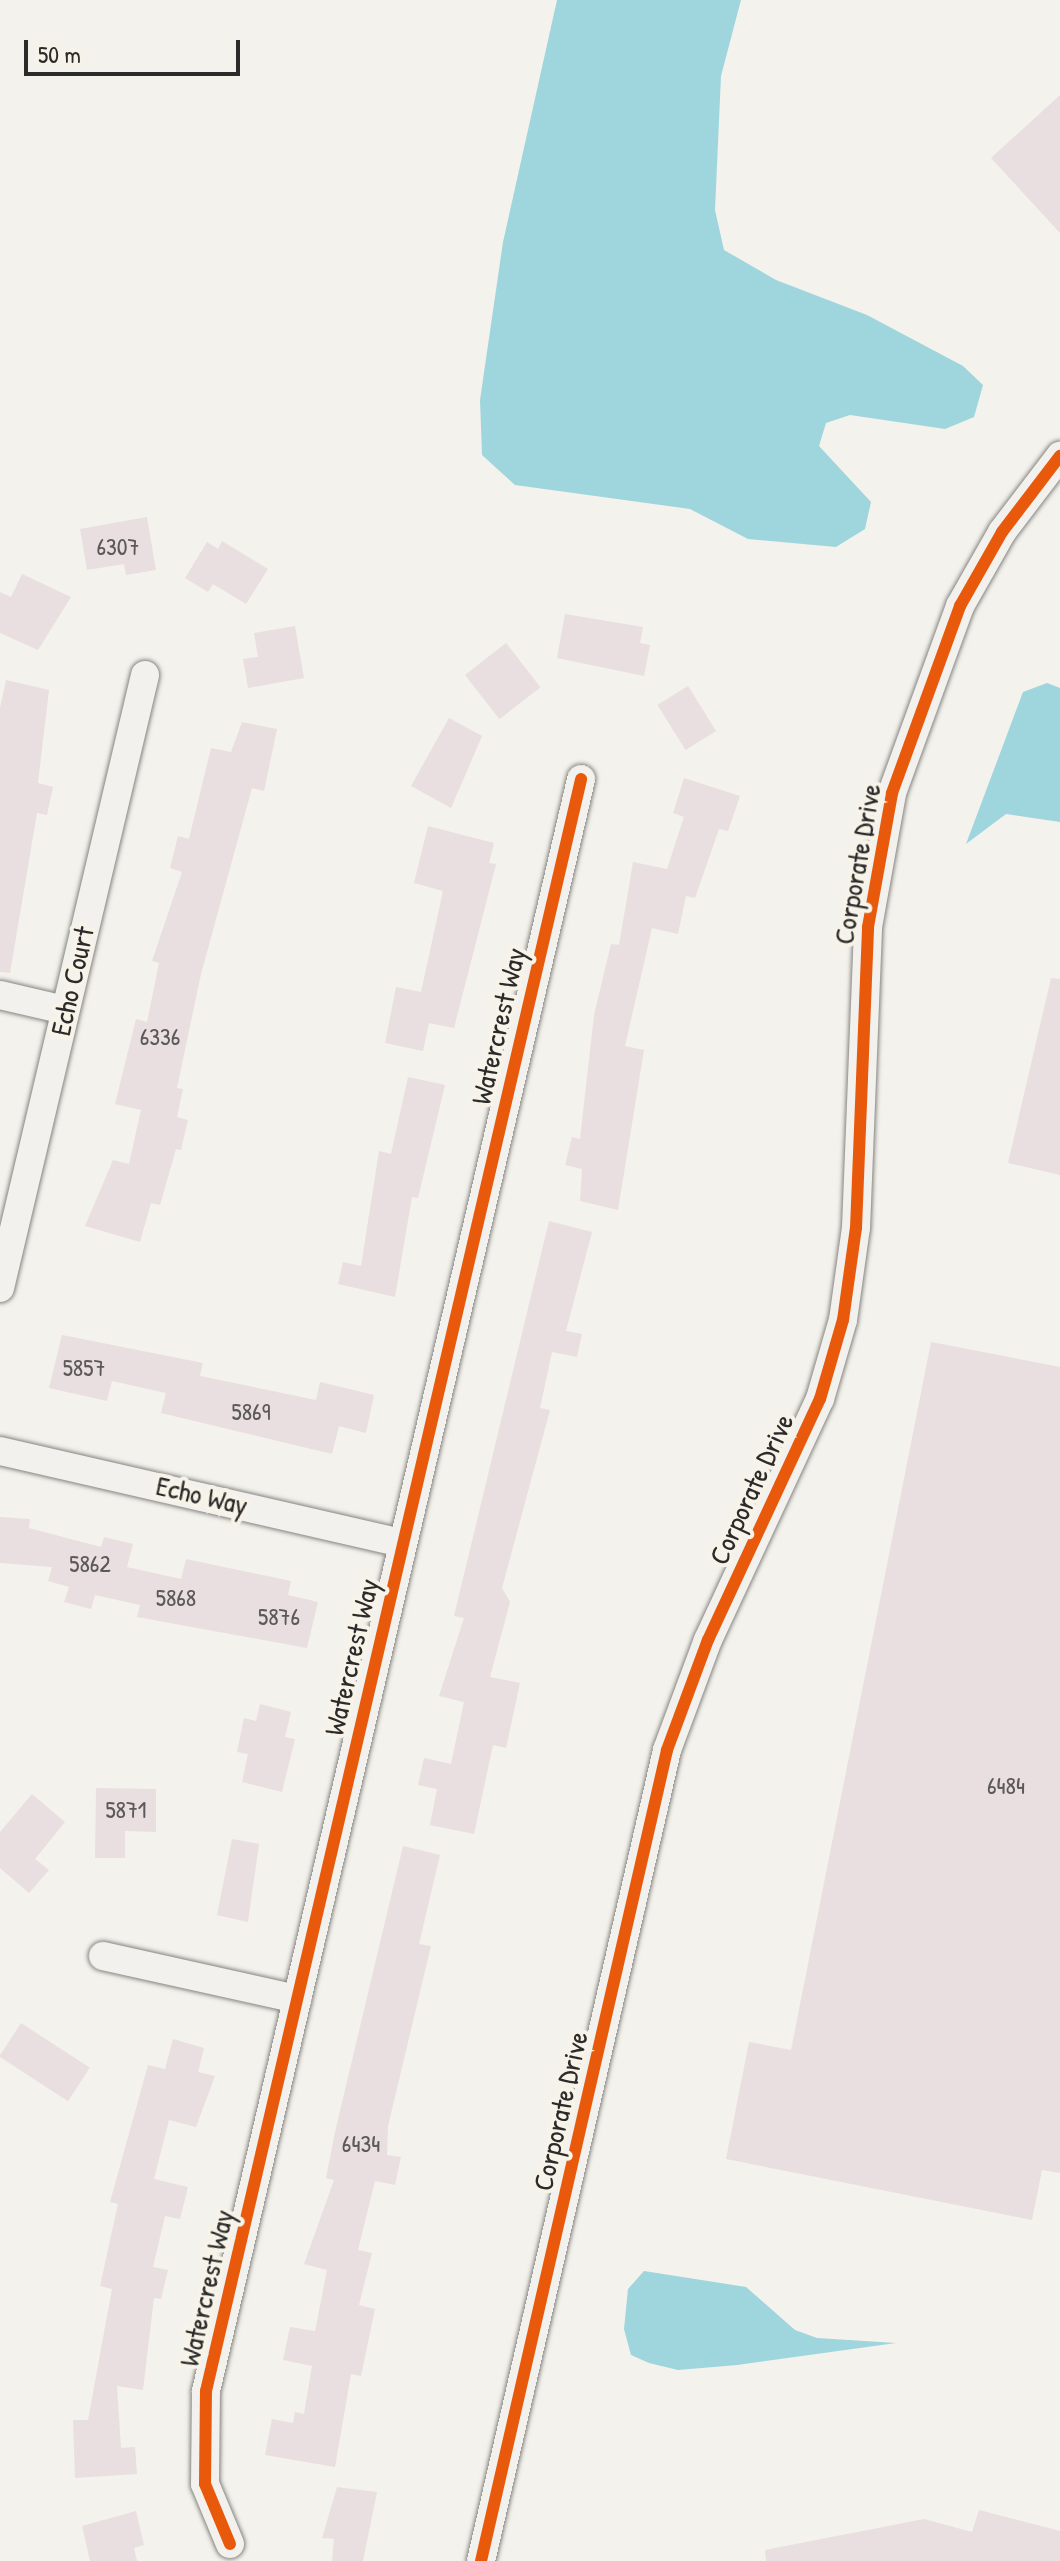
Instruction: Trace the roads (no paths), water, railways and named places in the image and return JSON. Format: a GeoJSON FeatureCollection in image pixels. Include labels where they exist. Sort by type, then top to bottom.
{"type":"FeatureCollection","features":[{"type":"Feature","properties":{"kind":"street","name":"Corporate Drive"},"geometry":{"type":"LineString","coordinates":[[481,2561],[667,1750],[708,1640],[815,1411],[840,1334],[856,1228],[868,927],[892,793],[960,606],[1002,532],[1060,456]]}},
{"type":"Feature","properties":{"kind":"street","name":"Echo Court"},"geometry":{"type":"LineString","coordinates":[[0,1288],[145,675]]}},
{"type":"Feature","properties":{"kind":"street","name":"Watercrest Way"},"geometry":{"type":"LineString","coordinates":[[230,2544],[205,2484],[202,2417],[581,779]]}},
{"type":"Feature","properties":{"kind":"street"},"geometry":{"type":"LineString","coordinates":[[0,995],[65,1010]]}},
{"type":"Feature","properties":{"kind":"street","name":"Echo Way"},"geometry":{"type":"LineString","coordinates":[[0,1451],[402,1543]]}},
{"type":"Feature","properties":{"kind":"street"},"geometry":{"type":"LineString","coordinates":[[103,1956],[297,1999]]}},
{"type":"Feature","properties":{"kind":"water"},"geometry":{"type":"Polygon","coordinates":[[[557,0],[741,0],[721,76],[715,210],[724,250],[776,280],[867,315],[963,366],[983,385],[974,417],[945,429],[850,415],[826,423],[819,446],[871,502],[865,529],[836,547],[748,539],[690,509],[515,485],[482,455],[480,400],[503,242],[557,0]]]}},
{"type":"Feature","properties":{"kind":"water"},"geometry":{"type":"Polygon","coordinates":[[[1047,683],[1060,688],[1060,822],[1006,814],[966,844],[1023,692],[1047,683]]]}},
{"type":"Feature","properties":{"kind":"water"},"geometry":{"type":"Polygon","coordinates":[[[644,2271],[746,2287],[795,2330],[817,2338],[896,2343],[678,2370],[649,2363],[631,2355],[624,2329],[628,2289],[644,2271]]]}}]}
